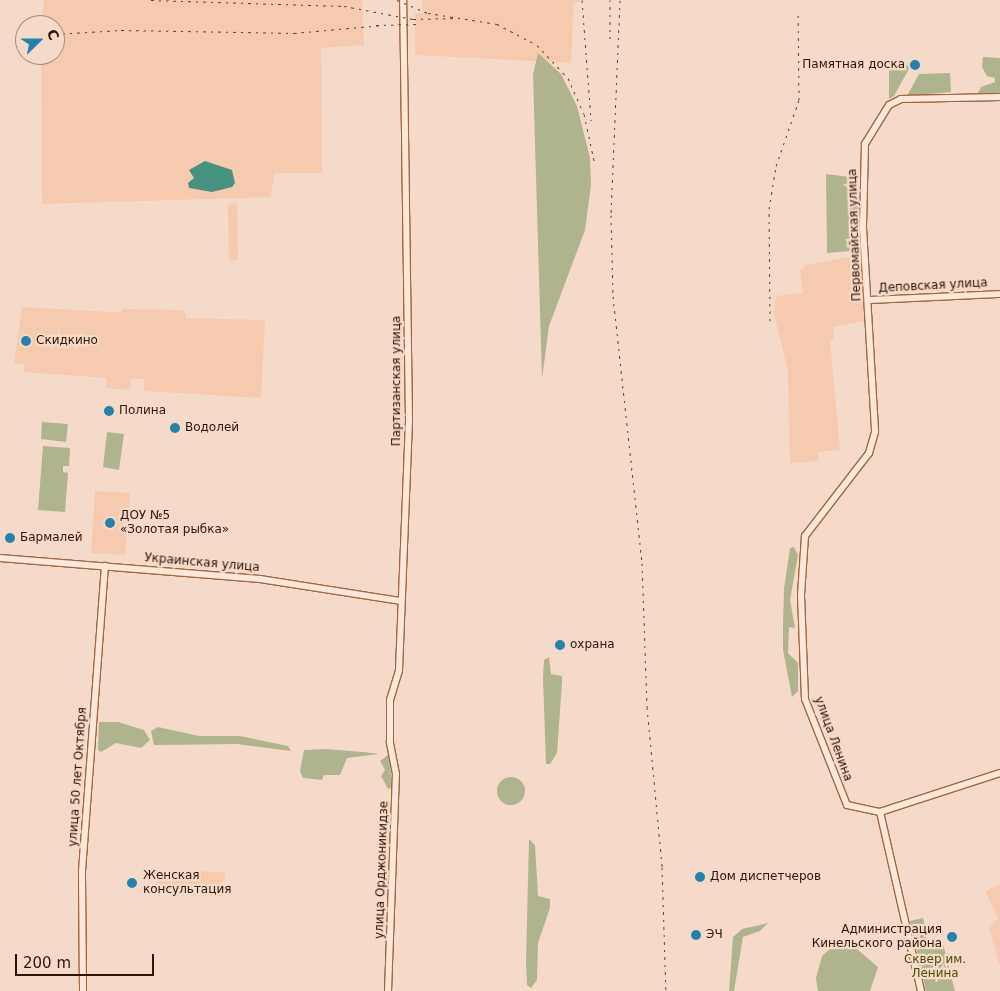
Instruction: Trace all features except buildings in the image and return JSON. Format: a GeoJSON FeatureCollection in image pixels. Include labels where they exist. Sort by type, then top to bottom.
{"type":"FeatureCollection","features":[{"type":"Feature","properties":{"kind":"street","name":"Партизанская улица"},"geometry":{"type":"LineString","coordinates":[[394,750],[390,742],[390,700],[399,670],[410,349],[403,0]]}},
{"type":"Feature","properties":{"kind":"street","name":"Первомайская улица"},"geometry":{"type":"LineString","coordinates":[[869,452],[875,432],[862,169],[865,144],[873,126],[889,105],[901,99],[1000,97]]}},
{"type":"Feature","properties":{"kind":"street","name":"Деповская улица"},"geometry":{"type":"LineString","coordinates":[[868,300],[1000,294]]}},
{"type":"Feature","properties":{"kind":"street","name":"улица Ленина"},"geometry":{"type":"LineString","coordinates":[[869,452],[805,536],[801,595],[808,707],[847,804],[880,812]]}},
{"type":"Feature","properties":{"kind":"street","name":"Украинская улица"},"geometry":{"type":"LineString","coordinates":[[0,558],[260,579],[401,601]]}},
{"type":"Feature","properties":{"kind":"street","name":"улица 50 лет Октября"},"geometry":{"type":"LineString","coordinates":[[83,991],[82,871],[105,566]]}},
{"type":"Feature","properties":{"kind":"street","name":"улица Орджоникидзе"},"geometry":{"type":"LineString","coordinates":[[388,991],[396,802],[394,750]]}},
{"type":"Feature","properties":{"kind":"street"},"geometry":{"type":"LineString","coordinates":[[921,991],[880,812],[1000,773]]}},
{"type":"Feature","properties":{"kind":"shaded area"},"geometry":{"type":"Polygon","coordinates":[[[44,0],[362,0],[364,45],[321,48],[322,173],[275,173],[270,197],[42,204],[41,65],[65,65],[65,15],[42,15],[44,0]]]}},
{"type":"Feature","properties":{"kind":"shaded area"},"geometry":{"type":"Polygon","coordinates":[[[422,0],[590,0],[574,2],[571,63],[415,55],[415,13],[423,13],[422,0]]]}},
{"type":"Feature","properties":{"kind":"shaded area"},"geometry":{"type":"Polygon","coordinates":[[[237,203],[238,260],[229,261],[228,204],[237,203]]]}},
{"type":"Feature","properties":{"kind":"shaded area"},"geometry":{"type":"Polygon","coordinates":[[[854,256],[862,263],[865,321],[833,327],[834,339],[830,340],[840,450],[818,452],[818,461],[790,463],[788,371],[774,313],[776,296],[803,293],[800,270],[806,265],[854,256]]]}},
{"type":"Feature","properties":{"kind":"shaded area"},"geometry":{"type":"Polygon","coordinates":[[[22,307],[112,312],[121,312],[122,309],[185,310],[186,318],[265,320],[261,398],[144,391],[144,379],[131,379],[130,390],[106,388],[106,378],[24,372],[24,364],[14,363],[22,307]]]}},
{"type":"Feature","properties":{"kind":"shaded area","name":"ДОУ №5 «Золотая рыбка»"},"geometry":{"type":"Polygon","coordinates":[[[95,491],[130,493],[125,555],[91,553],[95,491]]]}},
{"type":"Feature","properties":{"kind":"shaded area"},"geometry":{"type":"Polygon","coordinates":[[[156,870],[225,872],[224,896],[156,894],[156,870]]]}},
{"type":"Feature","properties":{"kind":"shaded area"},"geometry":{"type":"Polygon","coordinates":[[[1000,884],[1000,966],[989,928],[998,918],[985,891],[1000,884]]]}},
{"type":"Feature","properties":{"kind":"green space"},"geometry":{"type":"Polygon","coordinates":[[[538,53],[561,74],[577,106],[590,158],[591,185],[585,230],[549,326],[542,379],[533,75],[538,53]]]}},
{"type":"Feature","properties":{"kind":"green space"},"geometry":{"type":"Polygon","coordinates":[[[983,57],[1000,58],[1000,94],[978,93],[981,87],[995,82],[995,78],[987,76],[982,67],[983,57]]]}},
{"type":"Feature","properties":{"kind":"green space"},"geometry":{"type":"Polygon","coordinates":[[[911,65],[894,96],[889,99],[889,68],[911,65]]]}},
{"type":"Feature","properties":{"kind":"green space"},"geometry":{"type":"Polygon","coordinates":[[[950,73],[951,92],[907,96],[919,74],[950,73]]]}},
{"type":"Feature","properties":{"kind":"green space"},"geometry":{"type":"Polygon","coordinates":[[[826,174],[857,178],[861,250],[827,253],[826,174]]]}},
{"type":"Feature","properties":{"kind":"green space"},"geometry":{"type":"Polygon","coordinates":[[[42,422],[68,424],[66,442],[41,439],[42,422]]]}},
{"type":"Feature","properties":{"kind":"green space"},"geometry":{"type":"Polygon","coordinates":[[[107,432],[124,434],[119,470],[103,467],[107,432]]]}},
{"type":"Feature","properties":{"kind":"green space"},"geometry":{"type":"Polygon","coordinates":[[[43,446],[70,448],[69,466],[63,466],[63,472],[68,473],[65,512],[38,510],[43,446]]]}},
{"type":"Feature","properties":{"kind":"green space"},"geometry":{"type":"Polygon","coordinates":[[[794,547],[798,555],[790,600],[795,628],[789,627],[788,653],[798,663],[798,691],[792,697],[783,650],[783,625],[784,589],[790,548],[794,547]]]}},
{"type":"Feature","properties":{"kind":"green space"},"geometry":{"type":"Polygon","coordinates":[[[549,657],[551,674],[562,676],[562,682],[557,753],[550,764],[546,764],[543,678],[544,660],[549,657]]]}},
{"type":"Feature","properties":{"kind":"green space"},"geometry":{"type":"Polygon","coordinates":[[[99,722],[118,722],[144,730],[150,740],[141,748],[116,743],[101,752],[98,750],[99,722]]]}},
{"type":"Feature","properties":{"kind":"green space"},"geometry":{"type":"Polygon","coordinates":[[[158,727],[199,736],[240,736],[288,746],[291,751],[237,744],[154,745],[151,731],[158,727]]]}},
{"type":"Feature","properties":{"kind":"green space"},"geometry":{"type":"Polygon","coordinates":[[[325,749],[379,754],[347,758],[340,775],[324,775],[322,780],[303,778],[300,771],[304,750],[325,749]]]}},
{"type":"Feature","properties":{"kind":"green space"},"geometry":{"type":"Polygon","coordinates":[[[389,754],[392,787],[388,789],[381,776],[385,770],[380,761],[389,754]]]}},
{"type":"Feature","properties":{"kind":"green space"},"geometry":{"type":"Polygon","coordinates":[[[511,777],[521,781],[525,791],[521,801],[511,805],[501,801],[497,791],[501,781],[511,777]]]}},
{"type":"Feature","properties":{"kind":"green space"},"geometry":{"type":"Polygon","coordinates":[[[529,839],[535,845],[538,896],[550,899],[550,908],[538,943],[537,980],[531,988],[527,985],[526,962],[529,839]]]}},
{"type":"Feature","properties":{"kind":"green space","name":"Сквер им. Ленина"},"geometry":{"type":"Polygon","coordinates":[[[923,918],[929,943],[942,940],[955,991],[926,991],[910,921],[923,918]]]}},
{"type":"Feature","properties":{"kind":"green space"},"geometry":{"type":"Polygon","coordinates":[[[768,923],[760,931],[743,937],[734,991],[729,991],[733,937],[742,929],[768,923]]]}},
{"type":"Feature","properties":{"kind":"green space"},"geometry":{"type":"Polygon","coordinates":[[[851,944],[878,967],[870,991],[818,991],[816,978],[822,956],[833,946],[851,944]]]}},
{"type":"Feature","properties":{"kind":"water"},"geometry":{"type":"Polygon","coordinates":[[[205,161],[232,170],[235,183],[232,187],[212,192],[189,188],[188,183],[194,178],[189,170],[205,161]]]}},
{"type":"Feature","properties":{"kind":"railway"},"geometry":{"type":"LineString","coordinates":[[151,0],[344,6],[413,19],[459,18]]}},
{"type":"Feature","properties":{"kind":"railway"},"geometry":{"type":"LineString","coordinates":[[397,0],[428,13],[497,24],[537,45],[568,78],[584,114],[595,165]]}},
{"type":"Feature","properties":{"kind":"railway"},"geometry":{"type":"LineString","coordinates":[[582,0],[591,121]]}},
{"type":"Feature","properties":{"kind":"railway"},"geometry":{"type":"LineString","coordinates":[[610,0],[610,39]]}},
{"type":"Feature","properties":{"kind":"railway"},"geometry":{"type":"LineString","coordinates":[[620,0],[611,215],[613,296],[642,563],[647,707],[662,867],[666,991]]}},
{"type":"Feature","properties":{"kind":"railway"},"geometry":{"type":"LineString","coordinates":[[770,321],[769,209],[776,166],[799,100],[798,11]]}},
{"type":"Feature","properties":{"kind":"railway"},"geometry":{"type":"LineString","coordinates":[[376,25],[419,24]]}},
{"type":"Feature","properties":{"kind":"railway"},"geometry":{"type":"LineString","coordinates":[[65,33],[121,30],[294,33],[383,25]]}},
{"type":"Feature","properties":{"kind":"place","name":"Памятная доска"},"geometry":{"type":"Point","coordinates":[915,65]}},
{"type":"Feature","properties":{"kind":"place","name":"Скидкино"},"geometry":{"type":"Point","coordinates":[26,341]}},
{"type":"Feature","properties":{"kind":"place","name":"Полина"},"geometry":{"type":"Point","coordinates":[109,411]}},
{"type":"Feature","properties":{"kind":"place","name":"Водолей"},"geometry":{"type":"Point","coordinates":[175,428]}},
{"type":"Feature","properties":{"kind":"place","name":"ДОУ №5 «Золотая рыбка»"},"geometry":{"type":"Point","coordinates":[110,523]}},
{"type":"Feature","properties":{"kind":"place","name":"Бармалей"},"geometry":{"type":"Point","coordinates":[10,538]}},
{"type":"Feature","properties":{"kind":"place","name":"охрана"},"geometry":{"type":"Point","coordinates":[560,645]}},
{"type":"Feature","properties":{"kind":"place","name":"Дом диспетчеров"},"geometry":{"type":"Point","coordinates":[700,877]}},
{"type":"Feature","properties":{"kind":"place","name":"Женская консультация"},"geometry":{"type":"Point","coordinates":[132,883]}},
{"type":"Feature","properties":{"kind":"place","name":"ЭЧ"},"geometry":{"type":"Point","coordinates":[696,935]}},
{"type":"Feature","properties":{"kind":"place","name":"Администрация Кинельского района"},"geometry":{"type":"Point","coordinates":[952,937]}}]}
